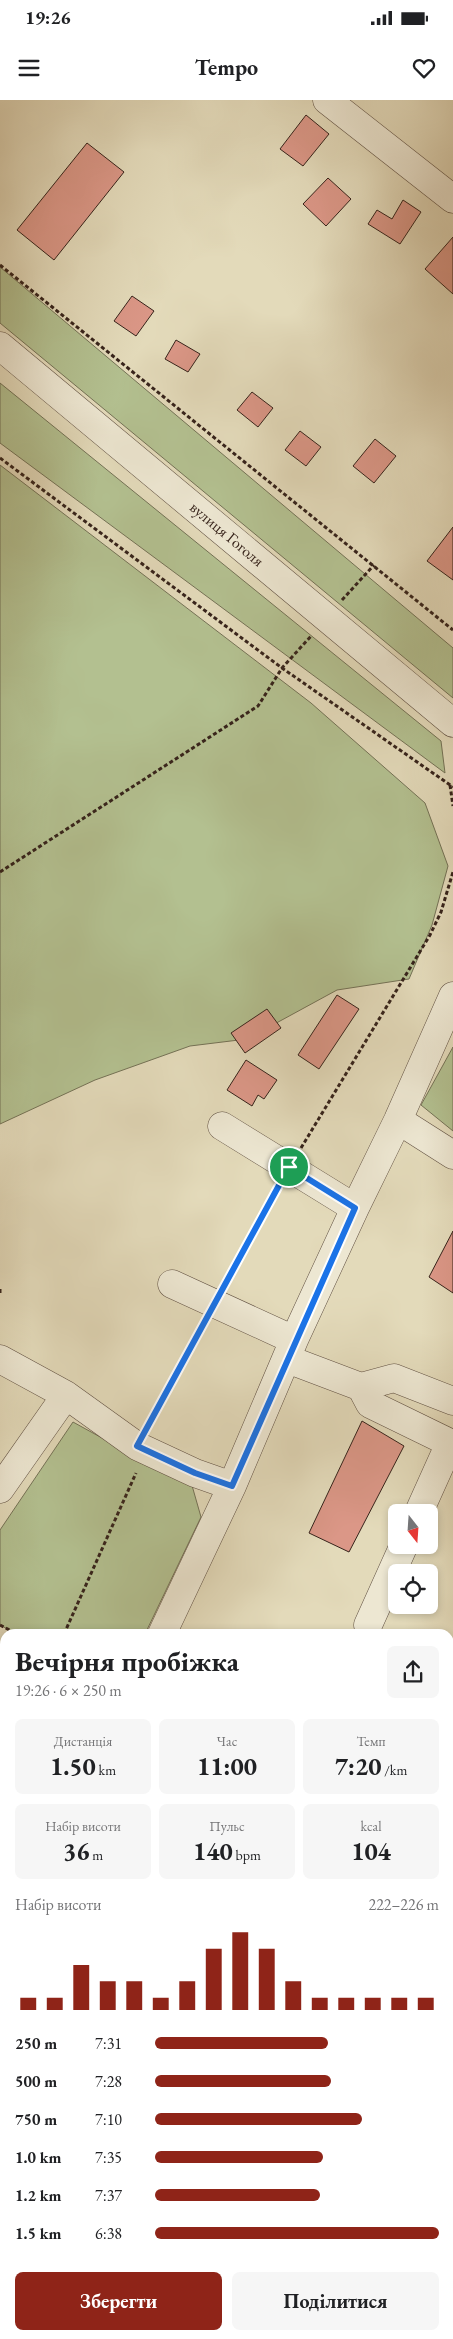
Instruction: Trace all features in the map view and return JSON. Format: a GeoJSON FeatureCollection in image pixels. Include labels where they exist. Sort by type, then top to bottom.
{"type":"FeatureCollection","features":[{"type":"Feature","properties":{"kind":"street"},"geometry":{"type":"LineString","coordinates":[[327,100],[453,199]]}},
{"type":"Feature","properties":{"kind":"street","name":"вулиця Гоголя"},"geometry":{"type":"LineString","coordinates":[[0,346],[453,722]]}},
{"type":"Feature","properties":{"kind":"street"},"geometry":{"type":"LineString","coordinates":[[164,1629],[232,1486],[291,1349],[355,1208],[398,1120],[453,996]]}},
{"type":"Feature","properties":{"kind":"street"},"geometry":{"type":"LineString","coordinates":[[398,1120],[453,1155]]}},
{"type":"Feature","properties":{"kind":"street"},"geometry":{"type":"LineString","coordinates":[[222,1126],[355,1208]]}},
{"type":"Feature","properties":{"kind":"street"},"geometry":{"type":"LineString","coordinates":[[172,1284],[214,1304],[361,1387],[370,1404],[450,1443],[423,1504]]}},
{"type":"Feature","properties":{"kind":"street"},"geometry":{"type":"LineString","coordinates":[[0,1359],[66,1395],[137,1446],[195,1473],[232,1486]]}},
{"type":"Feature","properties":{"kind":"street"},"geometry":{"type":"LineString","coordinates":[[361,1387],[394,1378],[453,1401]]}},
{"type":"Feature","properties":{"kind":"street"},"geometry":{"type":"LineString","coordinates":[[0,1489],[66,1395]]}},
{"type":"Feature","properties":{"kind":"street"},"geometry":{"type":"LineString","coordinates":[[368,1625],[400,1554]]}},
{"type":"Feature","properties":{"kind":"path"},"geometry":{"type":"LineString","coordinates":[[0,264],[453,630]]}},
{"type":"Feature","properties":{"kind":"path"},"geometry":{"type":"LineString","coordinates":[[0,458],[282,668],[451,786],[453,806]]}},
{"type":"Feature","properties":{"kind":"path"},"geometry":{"type":"LineString","coordinates":[[0,872],[258,706],[282,668],[374,565]]}},
{"type":"Feature","properties":{"kind":"path"},"geometry":{"type":"LineString","coordinates":[[66,1629],[142,1460],[137,1446],[289,1167],[430,935],[441,912],[453,872]]}},
{"type":"Feature","properties":{"kind":"green space"},"geometry":{"type":"Polygon","coordinates":[[[0,267],[453,648],[453,698],[0,323],[0,267]]]}},
{"type":"Feature","properties":{"kind":"green space"},"geometry":{"type":"Polygon","coordinates":[[[0,383],[441,741],[445,773],[0,443],[0,383]]]}},
{"type":"Feature","properties":{"kind":"green space"},"geometry":{"type":"Polygon","coordinates":[[[0,465],[311,703],[425,803],[448,866],[432,925],[409,979],[337,990],[247,1039],[190,1046],[95,1080],[0,1124],[0,465]]]}},
{"type":"Feature","properties":{"kind":"green space"},"geometry":{"type":"Polygon","coordinates":[[[453,1047],[453,1131],[421,1105],[453,1047]]]}},
{"type":"Feature","properties":{"kind":"green space"},"geometry":{"type":"Polygon","coordinates":[[[73,1422],[142,1460],[191,1482],[201,1517],[147,1629],[8,1629],[0,1625],[0,1530],[73,1422]]]}},
{"type":"Feature","properties":{"kind":"building"},"geometry":{"type":"Polygon","coordinates":[[[306,115],[329,134],[303,166],[280,149],[306,115]]]}},
{"type":"Feature","properties":{"kind":"building"},"geometry":{"type":"Polygon","coordinates":[[[87,143],[124,172],[54,260],[17,230],[87,143]]]}},
{"type":"Feature","properties":{"kind":"building"},"geometry":{"type":"Polygon","coordinates":[[[328,178],[351,199],[326,226],[303,204],[328,178]]]}},
{"type":"Feature","properties":{"kind":"building"},"geometry":{"type":"Polygon","coordinates":[[[403,200],[421,212],[400,244],[368,224],[377,210],[392,219],[403,200]]]}},
{"type":"Feature","properties":{"kind":"building"},"geometry":{"type":"Polygon","coordinates":[[[453,237],[453,294],[425,269],[453,237]]]}},
{"type":"Feature","properties":{"kind":"building"},"geometry":{"type":"Polygon","coordinates":[[[132,296],[154,311],[136,336],[114,321],[132,296]]]}},
{"type":"Feature","properties":{"kind":"building"},"geometry":{"type":"Polygon","coordinates":[[[176,340],[200,354],[188,372],[165,359],[176,340]]]}},
{"type":"Feature","properties":{"kind":"building"},"geometry":{"type":"Polygon","coordinates":[[[252,392],[273,408],[258,427],[237,410],[252,392]]]}},
{"type":"Feature","properties":{"kind":"building"},"geometry":{"type":"Polygon","coordinates":[[[300,431],[321,447],[306,466],[285,450],[300,431]]]}},
{"type":"Feature","properties":{"kind":"building"},"geometry":{"type":"Polygon","coordinates":[[[375,439],[396,456],[374,483],[353,466],[375,439]]]}},
{"type":"Feature","properties":{"kind":"building"},"geometry":{"type":"Polygon","coordinates":[[[453,527],[453,580],[427,561],[453,527]]]}},
{"type":"Feature","properties":{"kind":"building"},"geometry":{"type":"Polygon","coordinates":[[[337,995],[359,1009],[319,1069],[298,1055],[337,995]]]}},
{"type":"Feature","properties":{"kind":"building"},"geometry":{"type":"Polygon","coordinates":[[[267,1009],[281,1028],[245,1053],[231,1033],[267,1009]]]}},
{"type":"Feature","properties":{"kind":"building"},"geometry":{"type":"Polygon","coordinates":[[[246,1060],[277,1080],[264,1099],[258,1095],[252,1106],[227,1090],[246,1060]]]}},
{"type":"Feature","properties":{"kind":"building"},"geometry":{"type":"Polygon","coordinates":[[[453,1231],[453,1293],[429,1277],[453,1231]]]}},
{"type":"Feature","properties":{"kind":"building"},"geometry":{"type":"Polygon","coordinates":[[[362,1421],[404,1446],[349,1552],[309,1533],[362,1421]]]}},
{"type":"Feature","properties":{"kind":"route"},"geometry":{"type":"LineString","coordinates":[[289,1167],[355,1208],[294,1340],[232,1486],[195,1473],[137,1446],[289,1167]]}}]}
